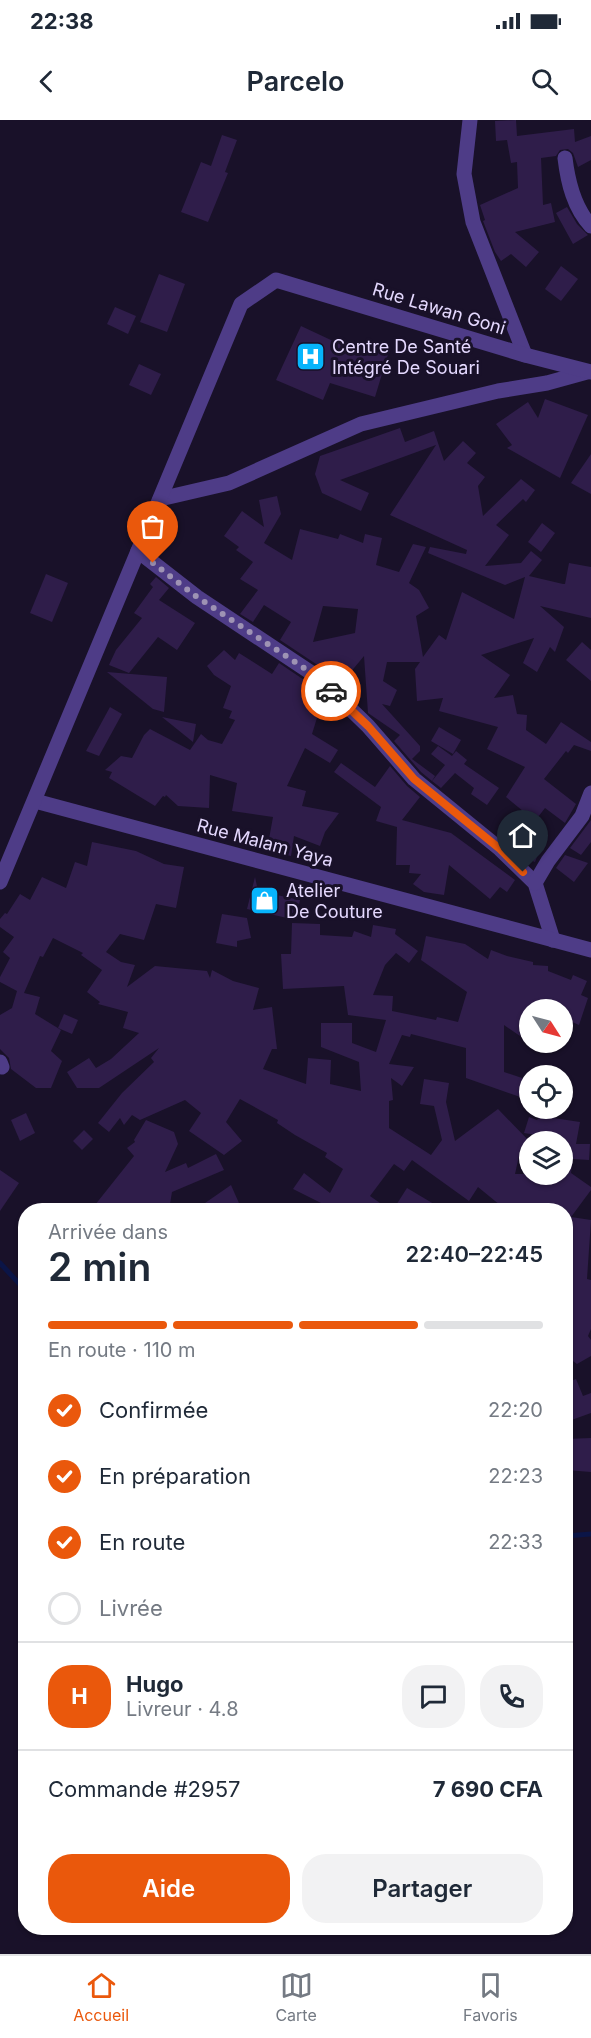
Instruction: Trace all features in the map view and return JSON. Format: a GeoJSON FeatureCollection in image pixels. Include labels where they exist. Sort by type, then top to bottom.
{"type":"FeatureCollection","features":[{"type":"Feature","properties":{"kind":"street"},"geometry":{"type":"LineString","coordinates":[[470,120],[464,174],[473,222],[525,355]]}},
{"type":"Feature","properties":{"kind":"street"},"geometry":{"type":"LineString","coordinates":[[565,158],[567,179],[578,208],[591,226]]}},
{"type":"Feature","properties":{"kind":"street","name":"Rue Lawan Goni"},"geometry":{"type":"LineString","coordinates":[[160,499],[241,304],[276,280],[525,355],[590,372]]}},
{"type":"Feature","properties":{"kind":"street"},"geometry":{"type":"LineString","coordinates":[[0,882],[160,499],[229,483],[361,424],[498,391],[548,383],[590,372]]}},
{"type":"Feature","properties":{"kind":"street"},"geometry":{"type":"LineString","coordinates":[[138,551],[197,597],[316,676],[368,726],[414,779],[500,849],[534,883],[552,940]]}},
{"type":"Feature","properties":{"kind":"street"},"geometry":{"type":"LineString","coordinates":[[534,883],[582,816],[591,793]]}},
{"type":"Feature","properties":{"kind":"street","name":"Rue Malam Yaya"},"geometry":{"type":"LineString","coordinates":[[34,801],[552,940],[589,953]]}},
{"type":"Feature","properties":{"kind":"building"},"geometry":{"type":"Polygon","coordinates":[[[516,120],[517,136],[574,129],[575,142],[591,136],[591,160],[578,167],[573,153],[568,149],[560,150],[556,156],[541,158],[543,205],[551,203],[555,222],[515,232],[539,252],[526,267],[511,254],[501,261],[483,221],[485,220],[480,205],[518,188],[517,162],[511,163],[507,140],[496,141],[495,121],[516,120]]]}},
{"type":"Feature","properties":{"kind":"building"},"geometry":{"type":"Polygon","coordinates":[[[222,135],[237,140],[225,172],[228,173],[208,222],[181,212],[201,162],[211,166],[222,135]]]}},
{"type":"Feature","properties":{"kind":"building"},"geometry":{"type":"Polygon","coordinates":[[[567,207],[577,224],[588,235],[573,244],[556,213],[567,207]]]}},
{"type":"Feature","properties":{"kind":"building"},"geometry":{"type":"Polygon","coordinates":[[[561,266],[578,279],[561,301],[545,289],[561,266]]]}},
{"type":"Feature","properties":{"kind":"building"},"geometry":{"type":"Polygon","coordinates":[[[159,274],[185,284],[167,332],[140,322],[159,274]]]}},
{"type":"Feature","properties":{"kind":"building"},"geometry":{"type":"Polygon","coordinates":[[[115,307],[136,316],[128,334],[107,324],[115,307]]]}},
{"type":"Feature","properties":{"kind":"building"},"geometry":{"type":"Polygon","coordinates":[[[301,326],[356,349],[359,342],[389,351],[375,397],[330,383],[323,400],[276,380],[301,326]]]}},
{"type":"Feature","properties":{"kind":"building"},"geometry":{"type":"Polygon","coordinates":[[[139,364],[161,374],[151,395],[129,385],[139,364]]]}},
{"type":"Feature","properties":{"kind":"building"},"geometry":{"type":"Polygon","coordinates":[[[545,399],[588,415],[560,478],[507,448],[512,445],[496,424],[528,402],[538,418],[545,399]]]}},
{"type":"Feature","properties":{"kind":"building"},"geometry":{"type":"Polygon","coordinates":[[[400,428],[405,442],[434,431],[444,461],[463,441],[476,453],[467,463],[485,477],[478,486],[483,516],[521,479],[535,490],[526,502],[523,499],[496,525],[509,535],[485,566],[521,563],[531,551],[542,560],[529,576],[563,584],[565,584],[569,563],[591,567],[591,618],[540,606],[564,627],[555,652],[550,647],[537,672],[523,663],[534,638],[481,655],[510,675],[494,698],[513,695],[517,714],[527,715],[526,730],[546,744],[561,722],[591,742],[591,751],[574,745],[568,753],[566,751],[544,779],[576,804],[565,823],[545,808],[535,821],[506,797],[525,767],[487,749],[498,727],[439,711],[443,698],[417,701],[415,669],[420,662],[387,662],[383,681],[397,690],[390,706],[382,704],[420,746],[420,751],[412,759],[435,776],[432,781],[394,741],[400,735],[368,713],[364,656],[340,685],[322,668],[280,640],[291,622],[264,605],[253,622],[240,614],[258,590],[240,579],[253,562],[236,550],[239,547],[224,536],[242,511],[264,527],[259,500],[277,496],[281,514],[264,543],[292,560],[300,529],[338,539],[340,534],[363,543],[365,534],[382,538],[376,565],[399,572],[413,544],[426,547],[409,583],[419,590],[429,608],[416,616],[423,657],[439,635],[446,640],[462,592],[514,619],[525,577],[505,585],[428,553],[430,547],[466,554],[467,550],[390,515],[436,445],[340,480],[369,493],[361,511],[322,493],[315,474],[320,456],[400,428]],[[323,606],[313,642],[355,633],[358,609],[323,606]]]}},
{"type":"Feature","properties":{"kind":"building"},"geometry":{"type":"Polygon","coordinates":[[[591,454],[591,494],[571,483],[591,454]]]}},
{"type":"Feature","properties":{"kind":"building"},"geometry":{"type":"Polygon","coordinates":[[[542,523],[555,533],[541,552],[528,542],[542,523]]]}},
{"type":"Feature","properties":{"kind":"building"},"geometry":{"type":"Polygon","coordinates":[[[46,574],[68,583],[52,622],[30,613],[46,574]]]}},
{"type":"Feature","properties":{"kind":"building"},"geometry":{"type":"Polygon","coordinates":[[[156,577],[169,588],[159,600],[195,623],[177,650],[158,637],[129,673],[109,665],[116,650],[142,618],[134,613],[153,587],[150,584],[156,577]]]}},
{"type":"Feature","properties":{"kind":"building"},"geometry":{"type":"Polygon","coordinates":[[[582,642],[591,650],[591,681],[566,660],[582,642]]]}},
{"type":"Feature","properties":{"kind":"building"},"geometry":{"type":"Polygon","coordinates":[[[224,650],[235,660],[239,653],[272,674],[279,663],[310,684],[327,700],[321,705],[312,734],[338,750],[330,763],[305,748],[287,786],[306,791],[302,806],[339,813],[325,832],[320,846],[294,836],[291,856],[270,852],[272,839],[269,839],[273,817],[232,811],[237,783],[210,775],[209,808],[178,806],[166,795],[155,806],[109,778],[112,772],[105,770],[121,756],[132,758],[144,735],[150,729],[190,750],[201,734],[208,740],[222,744],[235,720],[229,718],[232,711],[223,708],[231,686],[214,675],[207,666],[224,650]]]}},
{"type":"Feature","properties":{"kind":"building"},"geometry":{"type":"Polygon","coordinates":[[[107,672],[167,677],[164,712],[153,709],[107,672]]]}},
{"type":"Feature","properties":{"kind":"building"},"geometry":{"type":"Polygon","coordinates":[[[110,707],[122,714],[99,756],[86,751],[110,707]]]}},
{"type":"Feature","properties":{"kind":"building"},"geometry":{"type":"Polygon","coordinates":[[[162,717],[196,724],[193,742],[162,717]]]}},
{"type":"Feature","properties":{"kind":"building"},"geometry":{"type":"Polygon","coordinates":[[[439,727],[461,740],[453,754],[431,741],[439,727]]]}},
{"type":"Feature","properties":{"kind":"building"},"geometry":{"type":"Polygon","coordinates":[[[438,746],[452,756],[456,751],[467,760],[464,764],[499,788],[487,805],[471,794],[474,788],[455,773],[441,788],[432,781],[445,765],[431,754],[438,746]]]}},
{"type":"Feature","properties":{"kind":"building"},"geometry":{"type":"Polygon","coordinates":[[[341,763],[375,787],[390,766],[420,797],[402,820],[451,833],[515,880],[507,892],[500,887],[490,899],[449,865],[444,895],[424,892],[413,884],[421,874],[409,873],[410,865],[396,865],[397,827],[376,821],[381,807],[334,772],[341,763]]]}},
{"type":"Feature","properties":{"kind":"building"},"geometry":{"type":"Polygon","coordinates":[[[591,820],[591,842],[581,855],[570,848],[591,820]]]}},
{"type":"Feature","properties":{"kind":"building"},"geometry":{"type":"Polygon","coordinates":[[[513,836],[541,846],[535,862],[522,857],[508,843],[513,836]]]}},
{"type":"Feature","properties":{"kind":"building"},"geometry":{"type":"Polygon","coordinates":[[[92,842],[136,851],[164,864],[184,867],[176,908],[156,904],[144,940],[120,934],[106,952],[121,962],[135,965],[127,987],[155,966],[207,971],[210,978],[212,970],[233,981],[259,988],[253,1010],[272,1007],[277,1049],[272,1049],[263,1069],[306,1084],[308,1058],[331,1060],[330,1084],[361,1091],[359,1062],[321,1047],[321,1023],[352,1023],[352,1043],[376,1052],[386,1020],[348,1015],[344,986],[283,989],[281,954],[291,954],[292,923],[320,924],[320,935],[352,937],[354,931],[371,937],[373,925],[396,929],[395,934],[418,951],[409,963],[396,953],[385,965],[373,995],[393,996],[392,1011],[436,1020],[437,1017],[458,1022],[467,992],[421,960],[426,936],[465,944],[488,959],[491,950],[533,962],[533,965],[548,966],[548,971],[571,980],[573,975],[587,981],[581,995],[588,998],[579,1025],[573,1022],[573,999],[519,999],[519,1035],[504,1025],[504,1072],[519,1077],[519,1097],[466,1078],[466,1048],[411,1034],[410,1037],[402,1035],[389,1064],[414,1067],[402,1086],[391,1078],[393,1100],[389,1101],[389,1128],[431,1155],[442,1140],[434,1106],[420,1104],[424,1079],[449,1083],[446,1102],[455,1141],[498,1109],[519,1131],[519,1156],[515,1174],[519,1174],[519,1185],[573,1185],[573,1174],[591,1187],[591,1190],[573,1214],[573,1203],[497,1203],[478,1187],[469,1201],[412,1160],[404,1171],[394,1164],[370,1196],[380,1203],[321,1203],[293,1189],[304,1173],[330,1193],[343,1169],[325,1157],[327,1153],[277,1123],[278,1120],[240,1099],[226,1122],[242,1141],[224,1155],[189,1131],[201,1113],[185,1100],[140,1120],[132,1115],[124,1125],[120,1118],[109,1132],[98,1123],[122,1093],[154,1062],[151,1058],[159,1048],[99,1088],[77,1088],[67,1072],[89,1058],[96,1068],[111,1059],[139,1033],[123,1028],[128,1012],[98,1004],[100,1002],[87,992],[102,970],[81,955],[83,953],[53,938],[43,957],[40,956],[24,993],[40,997],[35,1014],[61,1030],[51,1051],[62,1061],[51,1088],[36,1088],[11,1069],[9,1058],[0,1049],[0,1015],[12,1008],[17,991],[0,982],[0,977],[10,958],[3,952],[14,937],[0,927],[0,919],[5,913],[7,914],[20,894],[30,900],[42,877],[66,888],[75,862],[87,866],[92,842]]]}},
{"type":"Feature","properties":{"kind":"building"},"geometry":{"type":"Polygon","coordinates":[[[565,855],[588,863],[574,882],[556,868],[565,855]]]}},
{"type":"Feature","properties":{"kind":"building"},"geometry":{"type":"Polygon","coordinates":[[[255,877],[258,891],[300,900],[296,920],[247,909],[255,877]]]}},
{"type":"Feature","properties":{"kind":"building"},"geometry":{"type":"Polygon","coordinates":[[[222,914],[247,918],[251,938],[237,941],[237,947],[216,943],[222,914]]]}},
{"type":"Feature","properties":{"kind":"building"},"geometry":{"type":"Polygon","coordinates":[[[64,1014],[78,1020],[72,1034],[58,1028],[64,1014]]]}},
{"type":"Feature","properties":{"kind":"building"},"geometry":{"type":"Polygon","coordinates":[[[26,1113],[35,1133],[20,1141],[11,1120],[26,1113]]]}},
{"type":"Feature","properties":{"kind":"building"},"geometry":{"type":"Polygon","coordinates":[[[528,1119],[560,1119],[580,1122],[576,1144],[590,1144],[589,1160],[573,1159],[573,1131],[525,1131],[528,1119]]]}},
{"type":"Feature","properties":{"kind":"building"},"geometry":{"type":"Polygon","coordinates":[[[146,1120],[174,1132],[178,1144],[165,1172],[186,1163],[188,1168],[216,1154],[224,1170],[172,1192],[170,1203],[97,1203],[134,1156],[127,1148],[135,1142],[146,1120]]]}},
{"type":"Feature","properties":{"kind":"building"},"geometry":{"type":"Polygon","coordinates":[[[84,1130],[93,1139],[82,1150],[73,1141],[84,1130]]]}},
{"type":"Feature","properties":{"kind":"building"},"geometry":{"type":"Polygon","coordinates":[[[0,1170],[19,1183],[0,1211],[0,1170]]]}},
{"type":"Feature","properties":{"kind":"building"},"geometry":{"type":"Polygon","coordinates":[[[231,1185],[239,1203],[205,1203],[231,1185]]]}},
{"type":"Feature","properties":{"kind":"building"},"geometry":{"type":"Polygon","coordinates":[[[407,1188],[432,1203],[397,1203],[407,1188]]]}},
{"type":"Feature","properties":{"kind":"building"},"geometry":{"type":"Polygon","coordinates":[[[573,1217],[591,1220],[587,1279],[591,1280],[591,1329],[588,1336],[591,1340],[591,1356],[577,1364],[573,1361],[573,1217]]]}},
{"type":"Feature","properties":{"kind":"building"},"geometry":{"type":"Polygon","coordinates":[[[576,1379],[583,1396],[591,1393],[591,1413],[573,1419],[573,1380],[576,1379]]]}},
{"type":"Feature","properties":{"kind":"building"},"geometry":{"type":"Polygon","coordinates":[[[591,1438],[591,1472],[573,1471],[573,1439],[591,1438]]]}},
{"type":"Feature","properties":{"kind":"waterway"},"geometry":{"type":"LineString","coordinates":[[0,1263],[18,1282]]}},
{"type":"Feature","properties":{"kind":"waterway"},"geometry":{"type":"LineString","coordinates":[[573,1535],[591,1534]]}},
{"type":"Feature","properties":{"kind":"way so far"},"geometry":{"type":"LineString","coordinates":[[153,563],[197,597],[316,676],[331,691]]}},
{"type":"Feature","properties":{"kind":"place","name":"Centre De Santé Intégré De Souari"},"geometry":{"type":"Point","coordinates":[311,357]}},
{"type":"Feature","properties":{"kind":"place","name":"Atelier De Couture"},"geometry":{"type":"Point","coordinates":[265,901]}},
{"type":"Feature","properties":{"kind":"route"},"geometry":{"type":"LineString","coordinates":[[331,691],[368,726],[414,779],[500,849],[523,872]]}}]}
